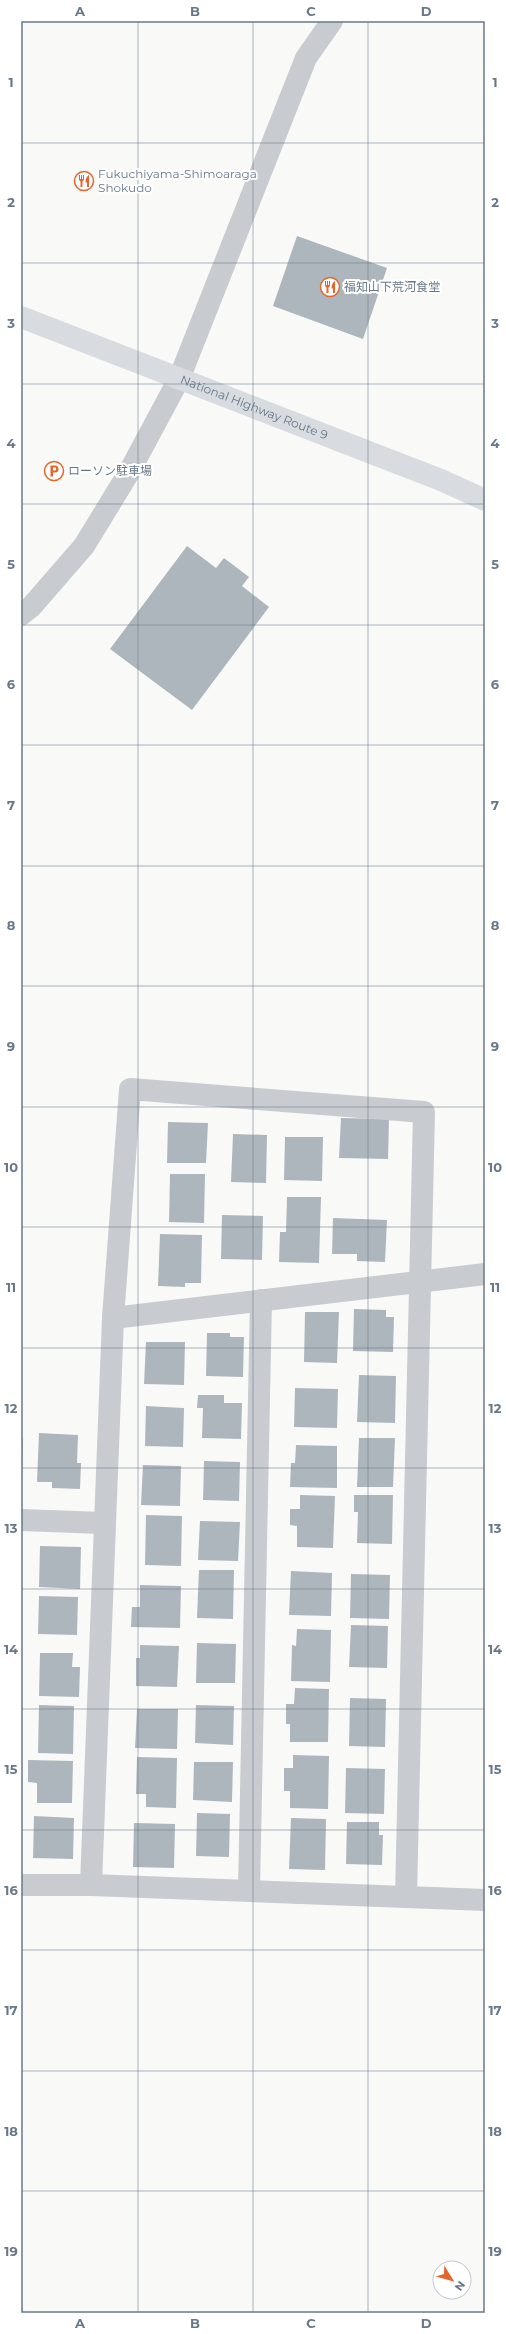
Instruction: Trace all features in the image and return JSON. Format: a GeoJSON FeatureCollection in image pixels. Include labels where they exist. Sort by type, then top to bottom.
{"type":"FeatureCollection","features":[{"type":"Feature","properties":{"kind":"highway","name":"National Highway Route 9"},"geometry":{"type":"LineString","coordinates":[[21,317],[434,477],[485,500]]}},
{"type":"Feature","properties":{"kind":"street"},"geometry":{"type":"LineString","coordinates":[[21,615],[31,607],[84,546],[128,474],[179,379],[306,58],[332,21]]}},
{"type":"Feature","properties":{"kind":"street"},"geometry":{"type":"LineString","coordinates":[[91,1885],[113,1318],[130,1089],[424,1112],[406,1897]]}},
{"type":"Feature","properties":{"kind":"street"},"geometry":{"type":"LineString","coordinates":[[113,1318],[485,1274]]}},
{"type":"Feature","properties":{"kind":"street"},"geometry":{"type":"LineString","coordinates":[[249,1891],[261,1300]]}},
{"type":"Feature","properties":{"kind":"street"},"geometry":{"type":"LineString","coordinates":[[21,1520],[104,1523]]}},
{"type":"Feature","properties":{"kind":"street"},"geometry":{"type":"LineString","coordinates":[[21,1885],[91,1885],[485,1900]]}},
{"type":"Feature","properties":{"kind":"building","name":"福知山下荒河食堂"},"geometry":{"type":"Polygon","coordinates":[[[297,236],[387,268],[363,339],[273,306],[297,236]]]}},
{"type":"Feature","properties":{"kind":"building"},"geometry":{"type":"Polygon","coordinates":[[[187,546],[216,568],[224,558],[249,577],[242,586],[269,607],[192,710],[110,649],[187,546]]]}},
{"type":"Feature","properties":{"kind":"building"},"geometry":{"type":"Polygon","coordinates":[[[341,1118],[389,1119],[388,1159],[339,1158],[341,1118]]]}},
{"type":"Feature","properties":{"kind":"building"},"geometry":{"type":"Polygon","coordinates":[[[168,1122],[208,1123],[206,1163],[167,1163],[168,1122]]]}},
{"type":"Feature","properties":{"kind":"building"},"geometry":{"type":"Polygon","coordinates":[[[233,1134],[267,1135],[266,1183],[231,1182],[233,1134]]]}},
{"type":"Feature","properties":{"kind":"building"},"geometry":{"type":"Polygon","coordinates":[[[285,1137],[323,1137],[322,1181],[284,1180],[285,1137]]]}},
{"type":"Feature","properties":{"kind":"building"},"geometry":{"type":"Polygon","coordinates":[[[170,1174],[205,1174],[204,1223],[169,1222],[170,1174]]]}},
{"type":"Feature","properties":{"kind":"building"},"geometry":{"type":"Polygon","coordinates":[[[287,1197],[321,1197],[319,1263],[279,1262],[280,1232],[286,1232],[287,1197]]]}},
{"type":"Feature","properties":{"kind":"building"},"geometry":{"type":"Polygon","coordinates":[[[222,1215],[263,1216],[262,1260],[221,1259],[222,1215]]]}},
{"type":"Feature","properties":{"kind":"building"},"geometry":{"type":"Polygon","coordinates":[[[333,1218],[387,1220],[385,1262],[357,1261],[357,1254],[332,1254],[333,1218]]]}},
{"type":"Feature","properties":{"kind":"building"},"geometry":{"type":"Polygon","coordinates":[[[160,1234],[202,1235],[201,1283],[185,1283],[185,1287],[158,1286],[160,1234]]]}},
{"type":"Feature","properties":{"kind":"building"},"geometry":{"type":"Polygon","coordinates":[[[354,1309],[386,1310],[386,1317],[394,1317],[393,1352],[353,1351],[354,1309]]]}},
{"type":"Feature","properties":{"kind":"building"},"geometry":{"type":"Polygon","coordinates":[[[305,1312],[339,1312],[337,1363],[304,1362],[305,1312]]]}},
{"type":"Feature","properties":{"kind":"building"},"geometry":{"type":"Polygon","coordinates":[[[207,1333],[230,1333],[230,1337],[244,1337],[243,1377],[206,1376],[207,1333]]]}},
{"type":"Feature","properties":{"kind":"building"},"geometry":{"type":"Polygon","coordinates":[[[146,1342],[185,1342],[184,1385],[144,1384],[146,1342]]]}},
{"type":"Feature","properties":{"kind":"building"},"geometry":{"type":"Polygon","coordinates":[[[359,1375],[396,1376],[395,1423],[357,1422],[359,1375]]]}},
{"type":"Feature","properties":{"kind":"building"},"geometry":{"type":"Polygon","coordinates":[[[295,1388],[338,1389],[337,1428],[294,1427],[295,1388]]]}},
{"type":"Feature","properties":{"kind":"building"},"geometry":{"type":"Polygon","coordinates":[[[198,1395],[224,1395],[224,1403],[242,1403],[241,1439],[202,1438],[203,1408],[197,1408],[198,1395]]]}},
{"type":"Feature","properties":{"kind":"building"},"geometry":{"type":"Polygon","coordinates":[[[146,1406],[184,1408],[183,1447],[145,1446],[146,1406]]]}},
{"type":"Feature","properties":{"kind":"building"},"geometry":{"type":"Polygon","coordinates":[[[39,1433],[78,1435],[77,1463],[81,1463],[80,1489],[52,1488],[52,1482],[37,1482],[39,1433]]]}},
{"type":"Feature","properties":{"kind":"building"},"geometry":{"type":"Polygon","coordinates":[[[21,1438],[23,1438],[22,1480],[21,1480],[21,1438]]]}},
{"type":"Feature","properties":{"kind":"building"},"geometry":{"type":"Polygon","coordinates":[[[359,1438],[395,1438],[393,1487],[357,1487],[359,1438]]]}},
{"type":"Feature","properties":{"kind":"building"},"geometry":{"type":"Polygon","coordinates":[[[296,1445],[337,1446],[337,1488],[290,1487],[291,1463],[295,1463],[296,1445]]]}},
{"type":"Feature","properties":{"kind":"building"},"geometry":{"type":"Polygon","coordinates":[[[204,1461],[240,1462],[239,1501],[203,1500],[204,1461]]]}},
{"type":"Feature","properties":{"kind":"building"},"geometry":{"type":"Polygon","coordinates":[[[143,1465],[181,1466],[180,1506],[141,1505],[143,1465]]]}},
{"type":"Feature","properties":{"kind":"building"},"geometry":{"type":"Polygon","coordinates":[[[300,1495],[335,1496],[333,1548],[297,1547],[297,1526],[290,1525],[290,1509],[300,1509],[300,1495]]]}},
{"type":"Feature","properties":{"kind":"building"},"geometry":{"type":"Polygon","coordinates":[[[354,1495],[393,1495],[392,1544],[357,1543],[358,1512],[354,1512],[354,1495]]]}},
{"type":"Feature","properties":{"kind":"building"},"geometry":{"type":"Polygon","coordinates":[[[146,1515],[182,1516],[181,1566],[145,1565],[146,1515]]]}},
{"type":"Feature","properties":{"kind":"building"},"geometry":{"type":"Polygon","coordinates":[[[200,1521],[240,1522],[238,1561],[198,1560],[200,1521]]]}},
{"type":"Feature","properties":{"kind":"building"},"geometry":{"type":"Polygon","coordinates":[[[40,1546],[81,1547],[80,1589],[39,1587],[40,1546]]]}},
{"type":"Feature","properties":{"kind":"building"},"geometry":{"type":"Polygon","coordinates":[[[199,1570],[234,1570],[233,1619],[197,1618],[199,1570]]]}},
{"type":"Feature","properties":{"kind":"building"},"geometry":{"type":"Polygon","coordinates":[[[291,1571],[332,1573],[331,1616],[289,1615],[291,1571]]]}},
{"type":"Feature","properties":{"kind":"building"},"geometry":{"type":"Polygon","coordinates":[[[351,1574],[390,1575],[389,1619],[350,1618],[351,1574]]]}},
{"type":"Feature","properties":{"kind":"building"},"geometry":{"type":"Polygon","coordinates":[[[140,1585],[181,1586],[180,1628],[131,1627],[132,1607],[140,1607],[140,1585]]]}},
{"type":"Feature","properties":{"kind":"building"},"geometry":{"type":"Polygon","coordinates":[[[39,1596],[78,1597],[77,1635],[38,1634],[39,1596]]]}},
{"type":"Feature","properties":{"kind":"building"},"geometry":{"type":"Polygon","coordinates":[[[351,1625],[388,1626],[387,1668],[349,1667],[351,1625]]]}},
{"type":"Feature","properties":{"kind":"building"},"geometry":{"type":"Polygon","coordinates":[[[297,1629],[331,1630],[330,1682],[291,1681],[292,1645],[296,1646],[297,1629]]]}},
{"type":"Feature","properties":{"kind":"building"},"geometry":{"type":"Polygon","coordinates":[[[197,1643],[236,1644],[235,1683],[196,1683],[197,1643]]]}},
{"type":"Feature","properties":{"kind":"building"},"geometry":{"type":"Polygon","coordinates":[[[140,1645],[179,1646],[177,1687],[136,1686],[136,1658],[140,1658],[140,1645]]]}},
{"type":"Feature","properties":{"kind":"building"},"geometry":{"type":"Polygon","coordinates":[[[40,1653],[73,1653],[72,1667],[80,1667],[79,1697],[39,1696],[40,1653]]]}},
{"type":"Feature","properties":{"kind":"building"},"geometry":{"type":"Polygon","coordinates":[[[295,1688],[329,1689],[328,1742],[290,1742],[290,1724],[286,1724],[286,1704],[294,1704],[295,1688]]]}},
{"type":"Feature","properties":{"kind":"building"},"geometry":{"type":"Polygon","coordinates":[[[350,1698],[386,1699],[385,1747],[349,1746],[350,1698]]]}},
{"type":"Feature","properties":{"kind":"building"},"geometry":{"type":"Polygon","coordinates":[[[39,1705],[74,1706],[73,1754],[38,1753],[39,1705]]]}},
{"type":"Feature","properties":{"kind":"building"},"geometry":{"type":"Polygon","coordinates":[[[196,1705],[234,1706],[233,1745],[195,1743],[196,1705]]]}},
{"type":"Feature","properties":{"kind":"building"},"geometry":{"type":"Polygon","coordinates":[[[137,1709],[178,1709],[177,1749],[135,1748],[137,1709]]]}},
{"type":"Feature","properties":{"kind":"building"},"geometry":{"type":"Polygon","coordinates":[[[293,1755],[329,1756],[328,1809],[290,1808],[290,1791],[284,1791],[284,1768],[293,1768],[293,1755]]]}},
{"type":"Feature","properties":{"kind":"building"},"geometry":{"type":"Polygon","coordinates":[[[137,1757],[177,1758],[176,1808],[146,1807],[146,1794],[136,1794],[137,1757]]]}},
{"type":"Feature","properties":{"kind":"building"},"geometry":{"type":"Polygon","coordinates":[[[28,1760],[73,1761],[72,1803],[37,1803],[37,1783],[28,1782],[28,1760]]]}},
{"type":"Feature","properties":{"kind":"building"},"geometry":{"type":"Polygon","coordinates":[[[194,1762],[233,1762],[232,1802],[193,1800],[194,1762]]]}},
{"type":"Feature","properties":{"kind":"building"},"geometry":{"type":"Polygon","coordinates":[[[346,1768],[385,1769],[384,1814],[345,1813],[346,1768]]]}},
{"type":"Feature","properties":{"kind":"building"},"geometry":{"type":"Polygon","coordinates":[[[197,1813],[230,1814],[229,1857],[196,1856],[197,1813]]]}},
{"type":"Feature","properties":{"kind":"building"},"geometry":{"type":"Polygon","coordinates":[[[34,1816],[74,1818],[73,1859],[33,1858],[34,1816]]]}},
{"type":"Feature","properties":{"kind":"building"},"geometry":{"type":"Polygon","coordinates":[[[291,1818],[326,1819],[325,1870],[289,1869],[291,1818]]]}},
{"type":"Feature","properties":{"kind":"building"},"geometry":{"type":"Polygon","coordinates":[[[347,1822],[379,1822],[379,1835],[383,1835],[382,1865],[346,1864],[347,1822]]]}},
{"type":"Feature","properties":{"kind":"building"},"geometry":{"type":"Polygon","coordinates":[[[134,1823],[175,1824],[174,1868],[133,1867],[134,1823]]]}},
{"type":"Feature","properties":{"kind":"place","name":"Fukuchiyama-Shimoaraga Shokudo"},"geometry":{"type":"Point","coordinates":[84,181]}},
{"type":"Feature","properties":{"kind":"place","name":"福知山下荒河食堂"},"geometry":{"type":"Point","coordinates":[330,287]}},
{"type":"Feature","properties":{"kind":"place","name":"ローソン駐車場"},"geometry":{"type":"Point","coordinates":[54,471]}}]}
